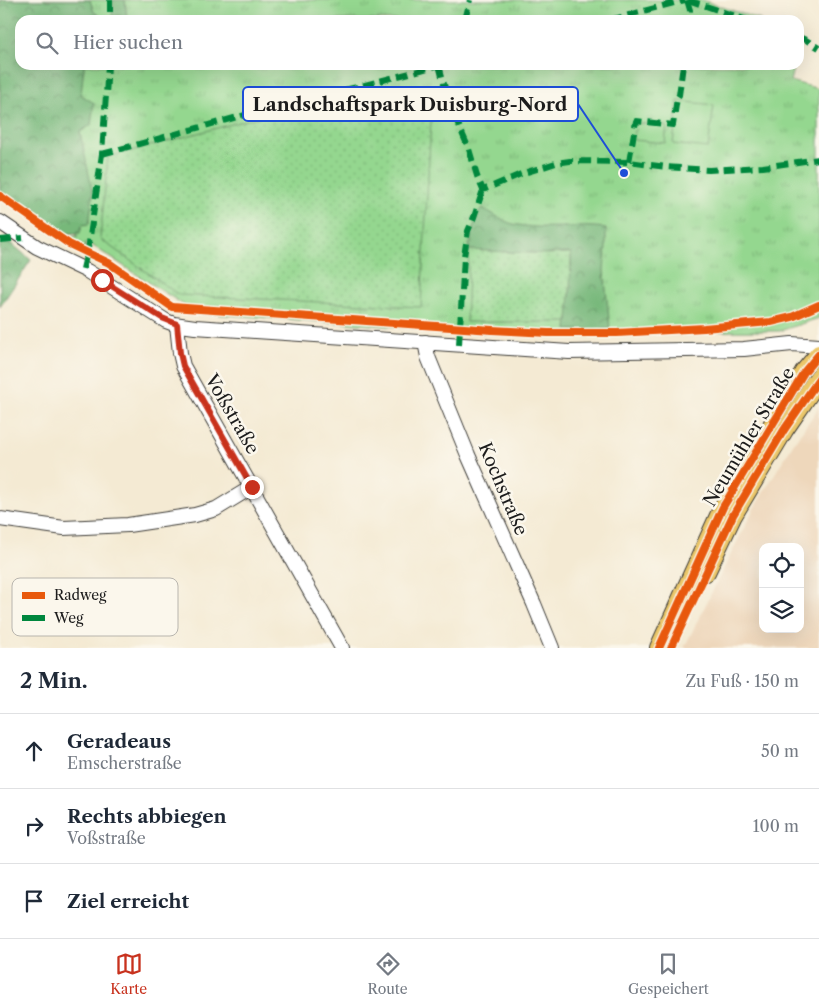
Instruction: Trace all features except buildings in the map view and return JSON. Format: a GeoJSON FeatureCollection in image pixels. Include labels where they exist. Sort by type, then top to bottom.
{"type":"FeatureCollection","features":[{"type":"Feature","properties":{"kind":"main road","name":"Neumühler Straße"},"geometry":{"type":"LineString","coordinates":[[659,648],[723,507],[804,372],[819,354]]}},
{"type":"Feature","properties":{"kind":"main road","name":"Neumühler Straße"},"geometry":{"type":"LineString","coordinates":[[672,648],[733,515],[784,430],[819,379]]}},
{"type":"Feature","properties":{"kind":"street"},"geometry":{"type":"LineString","coordinates":[[0,222],[37,246],[83,269],[162,318],[177,324],[195,327],[569,352],[735,349],[792,344],[819,346]]}},
{"type":"Feature","properties":{"kind":"street","name":"Voßstraße"},"geometry":{"type":"LineString","coordinates":[[177,324],[183,366],[342,648]]}},
{"type":"Feature","properties":{"kind":"street","name":"Kochstraße"},"geometry":{"type":"LineString","coordinates":[[425,342],[428,356],[468,455],[552,648]]}},
{"type":"Feature","properties":{"kind":"street"},"geometry":{"type":"LineString","coordinates":[[0,519],[64,528],[128,525],[195,515],[216,509],[252,487]]}},
{"type":"Feature","properties":{"kind":"shaded area"},"geometry":{"type":"Polygon","coordinates":[[[819,407],[819,648],[684,648],[754,508],[793,444],[819,407]]]}},
{"type":"Feature","properties":{"kind":"green space"},"geometry":{"type":"Polygon","coordinates":[[[0,0],[702,0],[746,15],[15,15],[15,70],[793,70],[790,81],[819,89],[819,318],[780,331],[488,333],[196,313],[87,242],[84,249],[66,238],[78,236],[0,189],[0,0]],[[469,250],[568,322],[571,253],[546,254],[469,250]]]}},
{"type":"Feature","properties":{"kind":"green space"},"geometry":{"type":"Polygon","coordinates":[[[3,0],[90,0],[94,12],[98,15],[15,15],[15,70],[84,70],[81,95],[94,103],[91,125],[80,132],[93,194],[89,224],[82,225],[80,233],[61,234],[0,192],[0,3],[3,0]]]}},
{"type":"Feature","properties":{"kind":"green space"},"geometry":{"type":"Polygon","coordinates":[[[113,0],[125,0],[126,15],[112,15],[113,0]]]}},
{"type":"Feature","properties":{"kind":"green space"},"geometry":{"type":"Polygon","coordinates":[[[356,91],[432,102],[421,307],[179,295],[100,239],[108,157],[356,91]]]}},
{"type":"Feature","properties":{"kind":"green space"},"geometry":{"type":"Polygon","coordinates":[[[678,101],[714,105],[708,148],[673,144],[678,101]]]}},
{"type":"Feature","properties":{"kind":"green space"},"geometry":{"type":"Polygon","coordinates":[[[636,123],[667,126],[665,143],[634,140],[636,123]]]}},
{"type":"Feature","properties":{"kind":"green space"},"geometry":{"type":"Polygon","coordinates":[[[482,208],[509,223],[525,226],[606,228],[604,270],[610,329],[567,330],[571,253],[546,254],[469,250],[475,223],[482,208]]]}},
{"type":"Feature","properties":{"kind":"green space"},"geometry":{"type":"Polygon","coordinates":[[[0,243],[11,243],[31,260],[0,307],[0,243]]]}},
{"type":"Feature","properties":{"kind":"green space"},"geometry":{"type":"Polygon","coordinates":[[[469,250],[546,254],[571,253],[568,322],[466,322],[469,250]]]}},
{"type":"Feature","properties":{"kind":"tram line"},"geometry":{"type":"LineString","coordinates":[[663,648],[726,510],[807,377],[819,362]]}},
{"type":"Feature","properties":{"kind":"marked path"},"geometry":{"type":"LineString","coordinates":[[110,0],[110,15]]}},
{"type":"Feature","properties":{"kind":"marked path"},"geometry":{"type":"LineString","coordinates":[[466,15],[470,0]]}},
{"type":"Feature","properties":{"kind":"marked path"},"geometry":{"type":"LineString","coordinates":[[629,15],[685,0]]}},
{"type":"Feature","properties":{"kind":"marked path"},"geometry":{"type":"LineString","coordinates":[[687,0],[690,15]]}},
{"type":"Feature","properties":{"kind":"marked path"},"geometry":{"type":"LineString","coordinates":[[688,0],[732,15]]}},
{"type":"Feature","properties":{"kind":"marked path"},"geometry":{"type":"LineString","coordinates":[[804,39],[819,48]]}},
{"type":"Feature","properties":{"kind":"marked path"},"geometry":{"type":"LineString","coordinates":[[83,269],[89,243],[102,154],[108,70]]}},
{"type":"Feature","properties":{"kind":"marked path"},"geometry":{"type":"LineString","coordinates":[[102,154],[300,100],[421,70]]}},
{"type":"Feature","properties":{"kind":"marked path"},"geometry":{"type":"LineString","coordinates":[[440,70],[449,103],[469,149],[483,190],[521,174],[556,163],[570,161],[629,162],[709,170],[763,167],[819,159]]}},
{"type":"Feature","properties":{"kind":"marked path"},"geometry":{"type":"LineString","coordinates":[[629,162],[636,121],[673,125],[682,70]]}},
{"type":"Feature","properties":{"kind":"marked path"},"geometry":{"type":"LineString","coordinates":[[459,345],[464,256],[468,231],[483,190]]}},
{"type":"Feature","properties":{"kind":"marked path"},"geometry":{"type":"LineString","coordinates":[[0,240],[23,238]]}},
{"type":"Feature","properties":{"kind":"cycle path"},"geometry":{"type":"LineString","coordinates":[[0,196],[69,244],[109,263],[172,307],[492,330],[548,333],[617,333],[771,322],[792,317],[819,305]]}},
{"type":"Feature","properties":{"kind":"cycle path"},"geometry":{"type":"LineString","coordinates":[[659,648],[723,507],[804,372],[819,354]]}},
{"type":"Feature","properties":{"kind":"cycle path"},"geometry":{"type":"LineString","coordinates":[[671,648],[733,515],[784,430],[819,379]]}},
{"type":"Feature","properties":{"kind":"place","name":"Landschaftspark Duisburg-Nord"},"geometry":{"type":"Point","coordinates":[624,173]}},
{"type":"Feature","properties":{"kind":"route"},"geometry":{"type":"LineString","coordinates":[[102,280],[170,323],[177,324],[183,366],[252,487]]}}]}
